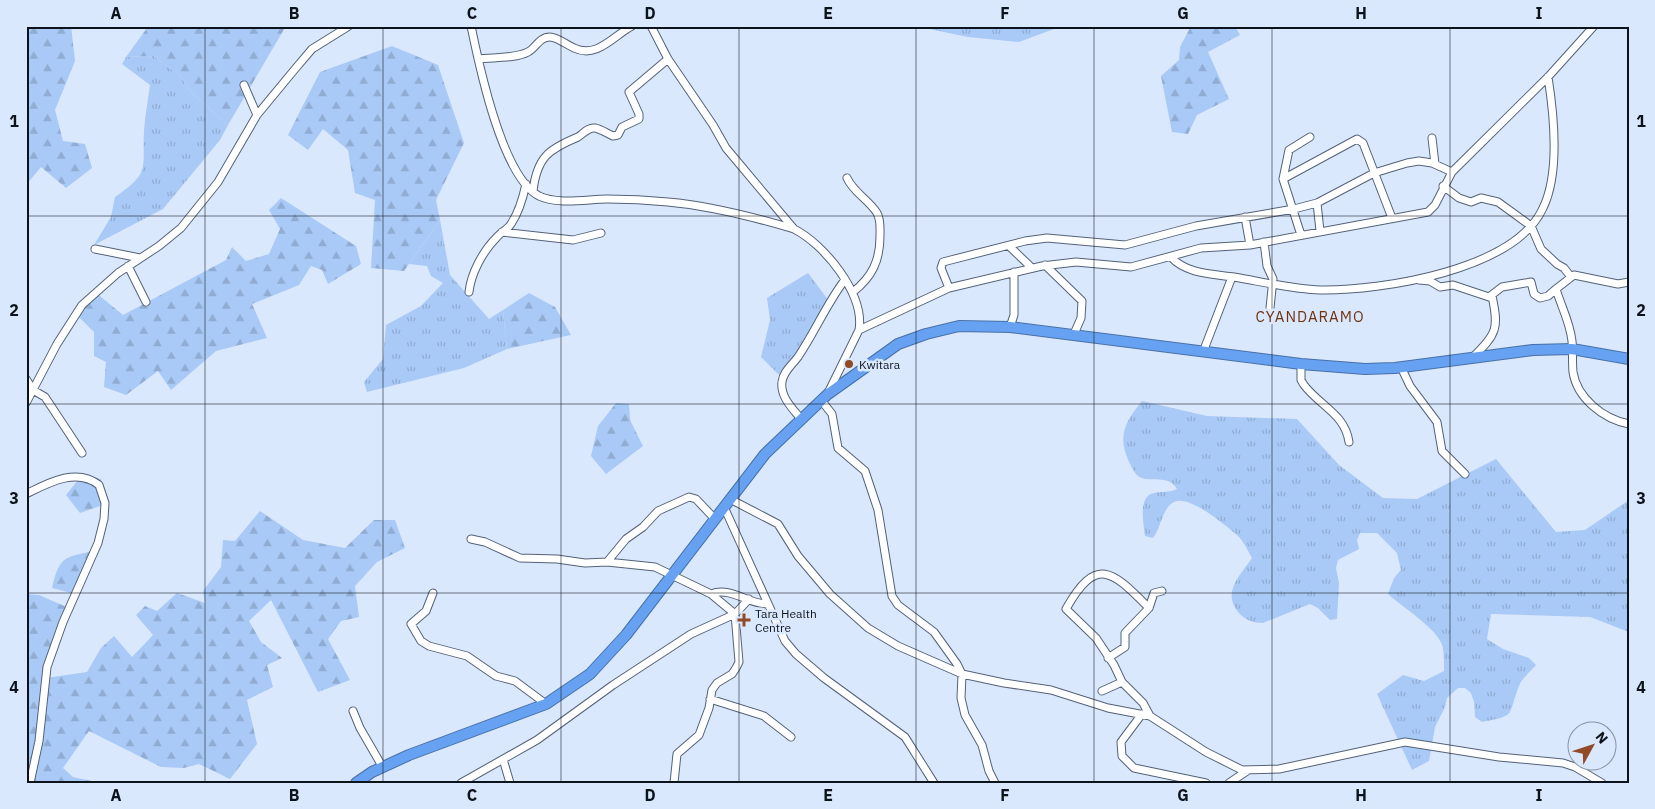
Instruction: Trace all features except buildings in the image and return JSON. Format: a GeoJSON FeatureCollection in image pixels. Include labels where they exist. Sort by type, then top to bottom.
{"type":"FeatureCollection","features":[{"type":"Feature","properties":{"kind":"highway"},"geometry":{"type":"LineString","coordinates":[[356,783],[382,766],[546,704],[569,690],[602,663],[765,454],[824,397],[898,344],[919,336],[959,326],[1010,327],[1301,364],[1365,369],[1401,367],[1504,352],[1572,350],[1629,359]]}},
{"type":"Feature","properties":{"kind":"street"},"geometry":{"type":"LineString","coordinates":[[26,403],[57,344],[82,305],[128,266],[165,242],[197,210],[218,182],[257,115],[312,49],[349,26]]}},
{"type":"Feature","properties":{"kind":"street"},"geometry":{"type":"LineString","coordinates":[[471,26],[485,89],[506,151],[526,184],[539,196],[561,200],[610,199],[686,204],[794,229],[808,236],[817,245],[852,292],[860,314],[859,330],[824,397],[832,414],[838,448],[865,471],[878,510],[892,596],[898,605],[934,632],[951,653],[962,674],[962,698],[965,714],[982,746],[988,771],[995,783]]}},
{"type":"Feature","properties":{"kind":"street"},"geometry":{"type":"LineString","coordinates":[[478,58],[518,55],[529,51],[543,39],[551,37],[577,50],[590,52],[598,49],[618,33],[632,26]]}},
{"type":"Feature","properties":{"kind":"street"},"geometry":{"type":"LineString","coordinates":[[651,26],[668,59],[713,125],[726,148],[794,229]]}},
{"type":"Feature","properties":{"kind":"street"},"geometry":{"type":"LineString","coordinates":[[859,330],[949,288],[1045,265],[1076,262],[1131,266],[1201,248],[1250,245],[1301,234],[1428,212],[1435,205],[1443,186],[1452,172],[1548,77],[1594,26]]}},
{"type":"Feature","properties":{"kind":"street"},"geometry":{"type":"LineString","coordinates":[[533,191],[541,163],[553,147],[579,136],[589,129],[595,128],[613,136],[618,135],[622,127],[639,119],[639,114],[629,92],[668,59]]}},
{"type":"Feature","properties":{"kind":"street"},"geometry":{"type":"LineString","coordinates":[[1170,257],[1185,268],[1272,285],[1320,290],[1364,288],[1413,279],[1482,261],[1512,242],[1531,226],[1543,209],[1550,188],[1554,112],[1548,77]]}},
{"type":"Feature","properties":{"kind":"street"},"geometry":{"type":"LineString","coordinates":[[244,85],[257,115]]}},
{"type":"Feature","properties":{"kind":"street"},"geometry":{"type":"LineString","coordinates":[[1301,234],[1294,209],[1288,200],[1283,179],[1289,150],[1310,137]]}},
{"type":"Feature","properties":{"kind":"street"},"geometry":{"type":"LineString","coordinates":[[1432,138],[1435,164]]}},
{"type":"Feature","properties":{"kind":"street"},"geometry":{"type":"LineString","coordinates":[[1283,179],[1357,139],[1364,143],[1392,218]]}},
{"type":"Feature","properties":{"kind":"street"},"geometry":{"type":"LineString","coordinates":[[949,288],[941,268],[943,262],[1009,246],[1047,238],[1125,245],[1162,234],[1294,209],[1317,202],[1374,173],[1407,162],[1419,161],[1435,164],[1452,172]]}},
{"type":"Feature","properties":{"kind":"street"},"geometry":{"type":"LineString","coordinates":[[847,178],[850,185],[858,191],[878,215],[880,227],[877,262],[868,278],[852,292]]}},
{"type":"Feature","properties":{"kind":"street"},"geometry":{"type":"LineString","coordinates":[[469,292],[470,278],[495,238],[513,222],[522,203],[526,184]]}},
{"type":"Feature","properties":{"kind":"street"},"geometry":{"type":"LineString","coordinates":[[1443,186],[1459,198],[1471,202],[1481,198],[1498,202],[1531,226],[1541,249],[1564,268],[1571,277]]}},
{"type":"Feature","properties":{"kind":"street"},"geometry":{"type":"LineString","coordinates":[[1317,202],[1320,231]]}},
{"type":"Feature","properties":{"kind":"street"},"geometry":{"type":"LineString","coordinates":[[1245,217],[1250,245]]}},
{"type":"Feature","properties":{"kind":"street"},"geometry":{"type":"LineString","coordinates":[[502,232],[573,240],[601,234]]}},
{"type":"Feature","properties":{"kind":"street"},"geometry":{"type":"LineString","coordinates":[[1264,242],[1267,266],[1273,279],[1270,308]]}},
{"type":"Feature","properties":{"kind":"street"},"geometry":{"type":"LineString","coordinates":[[1009,246],[1032,268]]}},
{"type":"Feature","properties":{"kind":"street"},"geometry":{"type":"LineString","coordinates":[[95,249],[140,258]]}},
{"type":"Feature","properties":{"kind":"street"},"geometry":{"type":"LineString","coordinates":[[1045,265],[1082,301],[1081,318],[1074,334]]}},
{"type":"Feature","properties":{"kind":"street"},"geometry":{"type":"LineString","coordinates":[[128,266],[146,302]]}},
{"type":"Feature","properties":{"kind":"street"},"geometry":{"type":"LineString","coordinates":[[1010,327],[1014,315],[1014,272]]}},
{"type":"Feature","properties":{"kind":"street"},"geometry":{"type":"LineString","coordinates":[[1413,279],[1430,282],[1440,287],[1453,286],[1479,295],[1492,296],[1502,287],[1531,282],[1534,294],[1540,298],[1548,296],[1571,277],[1579,275],[1618,284],[1629,282]]}},
{"type":"Feature","properties":{"kind":"street"},"geometry":{"type":"LineString","coordinates":[[1203,352],[1232,277]]}},
{"type":"Feature","properties":{"kind":"street"},"geometry":{"type":"LineString","coordinates":[[802,419],[784,396],[782,390],[784,376],[797,358],[828,303],[844,281]]}},
{"type":"Feature","properties":{"kind":"street"},"geometry":{"type":"LineString","coordinates":[[1556,289],[1566,314],[1577,388],[1596,408],[1611,418],[1629,424]]}},
{"type":"Feature","properties":{"kind":"street"},"geometry":{"type":"LineString","coordinates":[[1473,357],[1490,340],[1494,330],[1496,315],[1492,296]]}},
{"type":"Feature","properties":{"kind":"street"},"geometry":{"type":"LineString","coordinates":[[1301,364],[1304,385],[1342,421],[1348,432],[1349,442]]}},
{"type":"Feature","properties":{"kind":"street"},"geometry":{"type":"LineString","coordinates":[[1401,367],[1410,386],[1437,422],[1442,451],[1465,474]]}},
{"type":"Feature","properties":{"kind":"street"},"geometry":{"type":"LineString","coordinates":[[26,379],[33,390],[45,397],[82,454]]}},
{"type":"Feature","properties":{"kind":"street"},"geometry":{"type":"LineString","coordinates":[[26,494],[70,477],[85,478],[99,485],[105,503],[104,519],[98,543],[62,622],[47,667],[39,741],[30,783]]}},
{"type":"Feature","properties":{"kind":"street"},"geometry":{"type":"LineString","coordinates":[[607,562],[626,539],[643,527],[658,511],[689,497],[696,499],[714,518]]}},
{"type":"Feature","properties":{"kind":"street"},"geometry":{"type":"LineString","coordinates":[[727,503],[778,524],[798,556],[824,588],[850,614],[868,628],[898,646],[962,674],[1051,690],[1108,708],[1150,716],[1228,765],[1247,770],[1279,769],[1387,744],[1405,742],[1499,757],[1562,763],[1575,767],[1602,783]]}},
{"type":"Feature","properties":{"kind":"street"},"geometry":{"type":"LineString","coordinates":[[727,503],[785,641],[796,654],[850,698],[905,737],[934,783]]}},
{"type":"Feature","properties":{"kind":"street"},"geometry":{"type":"LineString","coordinates":[[472,539],[492,545],[520,558],[557,559],[585,563],[607,562],[654,567],[712,594],[735,614],[739,662],[732,674],[717,683],[712,690],[699,735],[678,754],[674,783]]}},
{"type":"Feature","properties":{"kind":"street"},"geometry":{"type":"LineString","coordinates":[[1149,608],[1124,582],[1113,576],[1100,574],[1092,576],[1081,585],[1066,609],[1096,638],[1122,682],[1143,703],[1150,716]]}},
{"type":"Feature","properties":{"kind":"street"},"geometry":{"type":"LineString","coordinates":[[712,594],[722,591],[761,604],[768,604]]}},
{"type":"Feature","properties":{"kind":"street"},"geometry":{"type":"LineString","coordinates":[[1108,658],[1125,647],[1125,633],[1149,608],[1154,593],[1162,591]]}},
{"type":"Feature","properties":{"kind":"street"},"geometry":{"type":"LineString","coordinates":[[433,593],[426,611],[411,624],[421,641],[429,646],[466,656],[496,676],[515,681],[546,704]]}},
{"type":"Feature","properties":{"kind":"street"},"geometry":{"type":"LineString","coordinates":[[461,783],[537,740],[691,634],[735,614],[749,599]]}},
{"type":"Feature","properties":{"kind":"street"},"geometry":{"type":"LineString","coordinates":[[1102,691],[1122,682]]}},
{"type":"Feature","properties":{"kind":"street"},"geometry":{"type":"LineString","coordinates":[[710,699],[764,716],[791,737]]}},
{"type":"Feature","properties":{"kind":"street"},"geometry":{"type":"LineString","coordinates":[[353,711],[360,728],[382,766]]}},
{"type":"Feature","properties":{"kind":"street"},"geometry":{"type":"LineString","coordinates":[[1142,714],[1121,742],[1122,756],[1134,768],[1206,783]]}},
{"type":"Feature","properties":{"kind":"street"},"geometry":{"type":"LineString","coordinates":[[503,760],[510,783]]}},
{"type":"Feature","properties":{"kind":"street"},"geometry":{"type":"LineString","coordinates":[[1229,783],[1247,770]]}},
{"type":"Feature","properties":{"kind":"green space"},"geometry":{"type":"Polygon","coordinates":[[[26,26],[71,26],[75,61],[55,110],[63,141],[85,144],[92,168],[66,188],[41,167],[26,185],[26,26]]]}},
{"type":"Feature","properties":{"kind":"green space"},"geometry":{"type":"Polygon","coordinates":[[[154,26],[286,26],[228,125],[192,93],[179,75],[154,56],[126,57],[147,28],[154,26]]]}},
{"type":"Feature","properties":{"kind":"green space"},"geometry":{"type":"Polygon","coordinates":[[[915,26],[1062,26],[1019,42],[968,37],[915,26]]]}},
{"type":"Feature","properties":{"kind":"green space"},"geometry":{"type":"Polygon","coordinates":[[[1191,26],[1235,26],[1240,35],[1208,52],[1229,99],[1197,115],[1188,134],[1172,132],[1161,76],[1179,60],[1180,47],[1191,26]]]}},
{"type":"Feature","properties":{"kind":"green space"},"geometry":{"type":"Polygon","coordinates":[[[392,46],[438,65],[464,143],[436,200],[440,220],[404,271],[371,268],[375,200],[355,193],[348,150],[323,129],[308,150],[288,135],[320,72],[392,46]]]}},
{"type":"Feature","properties":{"kind":"green space"},"geometry":{"type":"Polygon","coordinates":[[[154,56],[179,75],[192,93],[228,125],[220,140],[163,209],[94,245],[111,217],[115,197],[134,182],[142,169],[144,125],[150,85],[122,64],[126,57],[154,56]]]}},
{"type":"Feature","properties":{"kind":"green space"},"geometry":{"type":"Polygon","coordinates":[[[281,198],[356,246],[361,264],[328,284],[322,270],[311,266],[299,285],[252,304],[267,338],[216,351],[171,390],[158,371],[126,395],[104,387],[106,362],[94,356],[94,332],[79,317],[95,292],[123,315],[226,260],[232,247],[246,261],[269,254],[280,229],[269,210],[281,198]]]}},
{"type":"Feature","properties":{"kind":"green space"},"geometry":{"type":"Polygon","coordinates":[[[440,220],[450,275],[489,319],[503,310],[507,349],[464,368],[367,392],[364,382],[383,359],[386,325],[421,306],[443,283],[431,276],[427,266],[409,264],[440,220]]]}},
{"type":"Feature","properties":{"kind":"green space"},"geometry":{"type":"Polygon","coordinates":[[[808,273],[829,301],[784,376],[778,374],[761,357],[770,320],[767,298],[808,273]]]}},
{"type":"Feature","properties":{"kind":"green space"},"geometry":{"type":"Polygon","coordinates":[[[529,293],[555,307],[571,335],[507,349],[503,310],[529,293]]]}},
{"type":"Feature","properties":{"kind":"green space"},"geometry":{"type":"Polygon","coordinates":[[[1142,401],[1207,416],[1297,419],[1339,465],[1383,498],[1417,499],[1496,459],[1556,532],[1585,530],[1629,500],[1629,632],[1590,617],[1491,614],[1487,639],[1503,649],[1529,658],[1536,665],[1520,683],[1510,713],[1501,718],[1482,722],[1475,717],[1471,693],[1465,688],[1458,688],[1447,698],[1445,707],[1435,727],[1429,761],[1412,770],[1377,694],[1403,675],[1424,681],[1444,671],[1444,654],[1440,641],[1428,626],[1388,594],[1394,578],[1401,570],[1397,553],[1377,533],[1360,533],[1357,540],[1359,549],[1338,560],[1336,568],[1339,583],[1337,619],[1330,620],[1318,608],[1310,604],[1263,623],[1247,619],[1239,613],[1232,598],[1234,584],[1252,558],[1237,535],[1207,512],[1181,501],[1170,505],[1164,513],[1153,538],[1145,536],[1143,505],[1145,499],[1154,493],[1177,489],[1166,480],[1147,479],[1138,476],[1126,454],[1123,438],[1124,431],[1131,416],[1142,401]]]}},
{"type":"Feature","properties":{"kind":"green space"},"geometry":{"type":"Polygon","coordinates":[[[616,403],[629,404],[630,420],[643,446],[606,474],[591,456],[598,426],[616,403]]]}},
{"type":"Feature","properties":{"kind":"green space"},"geometry":{"type":"Polygon","coordinates":[[[82,475],[101,479],[107,499],[107,507],[100,506],[80,513],[66,495],[82,475]]]}},
{"type":"Feature","properties":{"kind":"green space"},"geometry":{"type":"Polygon","coordinates":[[[260,511],[303,540],[345,548],[374,520],[395,520],[405,548],[377,562],[355,586],[359,617],[341,621],[328,639],[350,680],[318,692],[271,600],[249,621],[261,642],[282,658],[267,665],[273,687],[247,700],[257,744],[230,779],[199,764],[184,768],[161,767],[89,731],[63,768],[73,777],[101,783],[26,783],[26,594],[39,595],[69,608],[46,678],[87,672],[101,648],[114,636],[132,657],[153,635],[136,615],[145,606],[157,611],[177,593],[205,603],[203,591],[221,567],[223,540],[235,541],[260,511]]]}},
{"type":"Feature","properties":{"kind":"green space"},"geometry":{"type":"Polygon","coordinates":[[[97,550],[75,594],[52,588],[61,563],[71,557],[97,550]]]}},
{"type":"Feature","properties":{"kind":"place","name":"Kwitara"},"geometry":{"type":"Point","coordinates":[849,364]}},
{"type":"Feature","properties":{"kind":"place","name":"Tara Health Centre"},"geometry":{"type":"Point","coordinates":[744,620]}},
{"type":"Feature","properties":{"kind":"district","name":"CYANDARAMO"},"geometry":{"type":"Point","coordinates":[1310,316]}}]}
